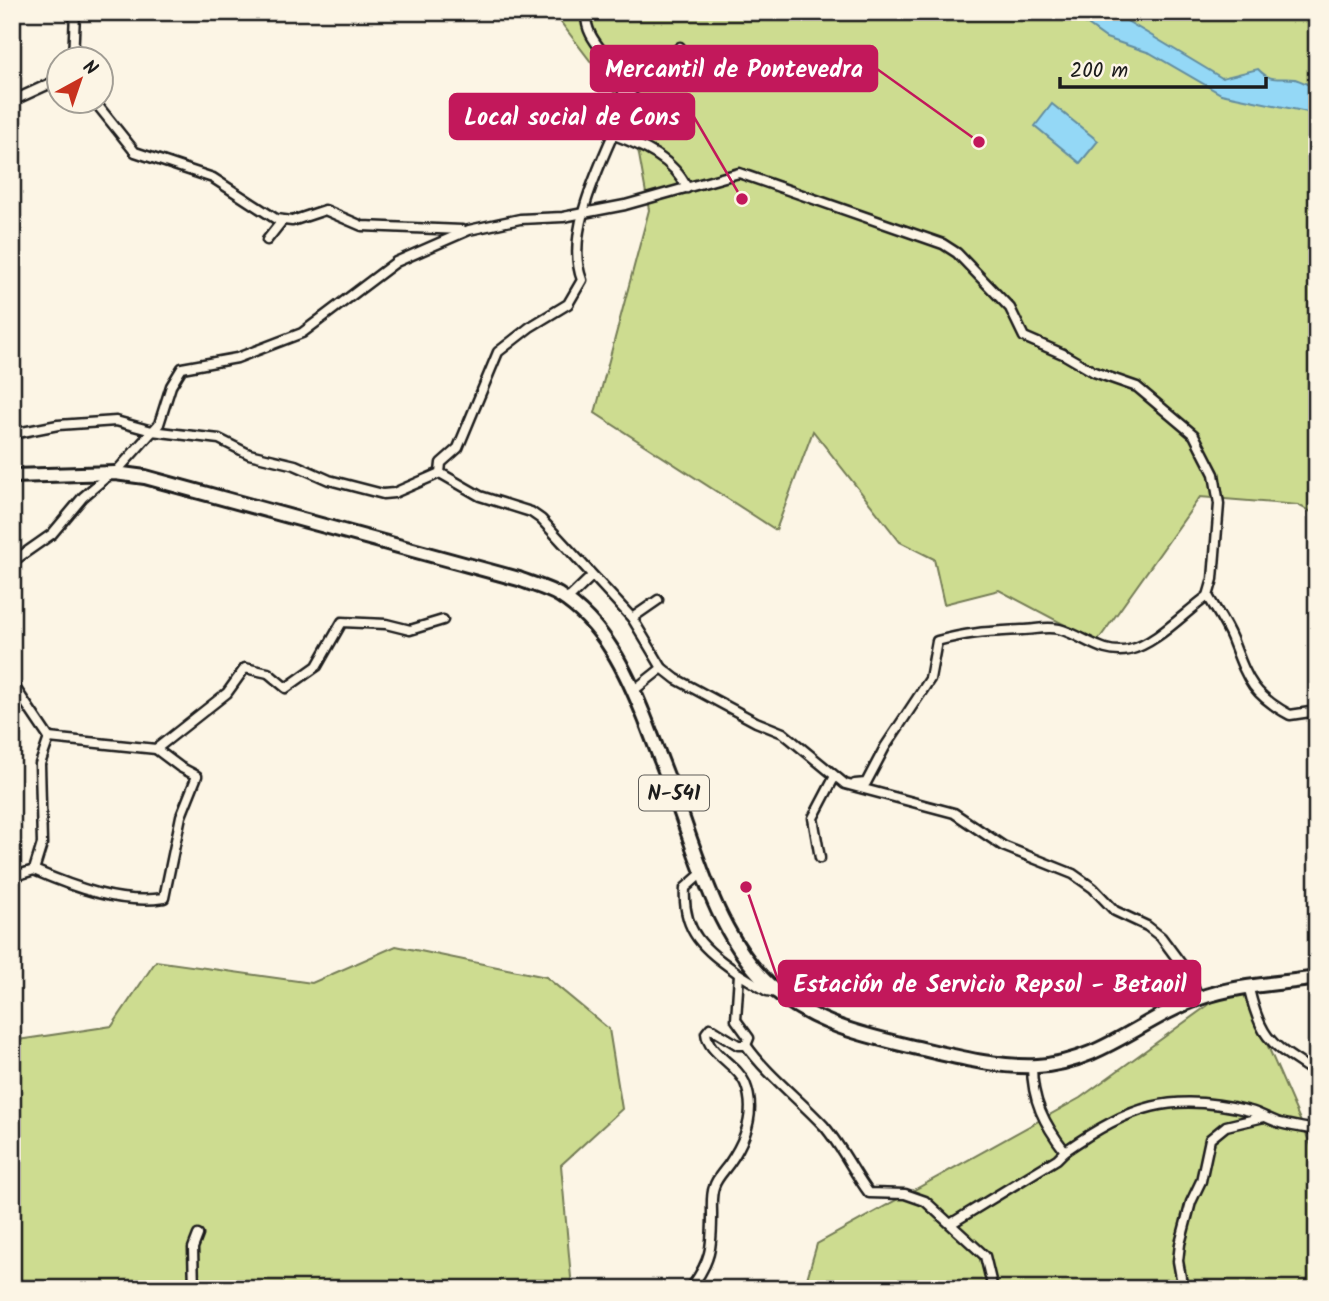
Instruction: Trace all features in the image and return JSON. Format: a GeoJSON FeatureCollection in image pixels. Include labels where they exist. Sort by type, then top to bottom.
{"type":"FeatureCollection","features":[{"type":"Feature","properties":{"kind":"highway","name":"N-541"},"geometry":{"type":"LineString","coordinates":[[12,476],[112,473],[189,488],[519,579],[558,594],[589,620],[613,650],[633,691],[702,873],[726,925],[754,970],[777,993],[829,1023],[873,1038],[960,1057],[1032,1066],[1085,1056],[1199,998],[1317,978]]}},
{"type":"Feature","properties":{"kind":"street"},"geometry":{"type":"LineString","coordinates":[[74,46],[75,12]]}},
{"type":"Feature","properties":{"kind":"street"},"geometry":{"type":"LineString","coordinates":[[440,473],[441,463],[458,448],[498,352],[530,327],[568,304],[582,280],[576,265],[583,213],[624,109],[625,97],[619,73],[590,34],[585,23],[586,12]]}},
{"type":"Feature","properties":{"kind":"street"},"geometry":{"type":"LineString","coordinates":[[625,97],[680,47]]}},
{"type":"Feature","properties":{"kind":"street"},"geometry":{"type":"LineString","coordinates":[[12,101],[46,85]]}},
{"type":"Feature","properties":{"kind":"street"},"geometry":{"type":"LineString","coordinates":[[106,116],[135,152],[213,178],[263,212],[282,221],[301,219],[325,210],[362,226],[469,230]]}},
{"type":"Feature","properties":{"kind":"street"},"geometry":{"type":"LineString","coordinates":[[614,135],[641,145],[673,168],[687,188]]}},
{"type":"Feature","properties":{"kind":"street"},"geometry":{"type":"LineString","coordinates":[[12,562],[52,534],[83,497],[112,473],[159,424],[172,386],[182,368],[237,358],[302,333],[396,262],[469,230],[520,219],[583,213],[739,173],[943,244],[957,253],[1010,308],[1024,337],[1063,354],[1094,372],[1137,387],[1149,395],[1194,435],[1214,474],[1219,504],[1213,579],[1208,596],[1149,643],[1126,651],[1096,648],[1062,630],[1046,627],[974,631],[937,641],[930,679],[885,747],[868,779],[864,784],[845,784]]}},
{"type":"Feature","properties":{"kind":"street"},"geometry":{"type":"LineString","coordinates":[[267,240],[282,221]]}},
{"type":"Feature","properties":{"kind":"street"},"geometry":{"type":"LineString","coordinates":[[12,434],[58,425],[116,421],[152,431],[219,439],[249,454],[295,465],[329,480],[383,494],[394,494],[440,473]]}},
{"type":"Feature","properties":{"kind":"street"},"geometry":{"type":"LineString","coordinates":[[440,473],[480,496],[531,512],[541,519],[632,618],[662,668],[693,689],[755,722],[783,733],[834,778],[845,784],[954,813],[1003,846],[1073,874],[1093,888],[1115,911],[1147,926],[1161,937],[1187,972],[1199,998]]}},
{"type":"Feature","properties":{"kind":"street"},"geometry":{"type":"LineString","coordinates":[[566,601],[592,576]]}},
{"type":"Feature","properties":{"kind":"street"},"geometry":{"type":"LineString","coordinates":[[1208,596],[1232,638],[1243,673],[1251,685],[1290,715],[1317,711]]}},
{"type":"Feature","properties":{"kind":"street"},"geometry":{"type":"LineString","coordinates":[[632,618],[658,600]]}},
{"type":"Feature","properties":{"kind":"street"},"geometry":{"type":"LineString","coordinates":[[156,749],[227,693],[245,668],[268,673],[286,688],[317,666],[342,622],[386,624],[410,630],[443,620]]}},
{"type":"Feature","properties":{"kind":"street"},"geometry":{"type":"LineString","coordinates":[[633,691],[662,668]]}},
{"type":"Feature","properties":{"kind":"street"},"geometry":{"type":"LineString","coordinates":[[12,683],[48,738]]}},
{"type":"Feature","properties":{"kind":"street"},"geometry":{"type":"LineString","coordinates":[[12,877],[34,870],[75,888],[150,900],[164,898],[181,816],[197,776],[156,749],[48,738]]}},
{"type":"Feature","properties":{"kind":"street"},"geometry":{"type":"LineString","coordinates":[[34,870],[42,844],[40,764],[48,738]]}},
{"type":"Feature","properties":{"kind":"street"},"geometry":{"type":"LineString","coordinates":[[820,858],[813,818],[834,778]]}},
{"type":"Feature","properties":{"kind":"street"},"geometry":{"type":"LineString","coordinates":[[702,873],[685,888],[684,904],[691,932],[712,954],[739,974],[767,991],[777,993]]}},
{"type":"Feature","properties":{"kind":"street"},"geometry":{"type":"LineString","coordinates":[[739,974],[734,1006],[736,1020],[749,1038],[746,1045]]}},
{"type":"Feature","properties":{"kind":"street"},"geometry":{"type":"LineString","coordinates":[[1249,989],[1257,1023],[1263,1031],[1276,1046],[1317,1074]]}},
{"type":"Feature","properties":{"kind":"street"},"geometry":{"type":"LineString","coordinates":[[690,1289],[708,1264],[712,1241],[714,1186],[740,1149],[747,1132],[749,1109],[745,1083],[733,1066],[714,1049],[706,1032],[710,1028],[716,1029],[738,1045],[746,1045]]}},
{"type":"Feature","properties":{"kind":"street"},"geometry":{"type":"LineString","coordinates":[[746,1045],[760,1065],[790,1091],[844,1150],[869,1193],[905,1194],[925,1201],[985,1256],[993,1289]]}},
{"type":"Feature","properties":{"kind":"street"},"geometry":{"type":"LineString","coordinates":[[1032,1066],[1037,1104],[1050,1132],[1065,1151]]}},
{"type":"Feature","properties":{"kind":"street"},"geometry":{"type":"LineString","coordinates":[[951,1223],[1057,1159],[1103,1124],[1142,1108],[1170,1102],[1229,1106],[1317,1130]]}},
{"type":"Feature","properties":{"kind":"street"},"geometry":{"type":"LineString","coordinates":[[1183,1289],[1178,1261],[1180,1244],[1191,1202],[1201,1181],[1210,1139],[1226,1126],[1264,1117]]}},
{"type":"Feature","properties":{"kind":"street"},"geometry":{"type":"LineString","coordinates":[[194,1289],[193,1248],[198,1235]]}},
{"type":"Feature","properties":{"kind":"green space"},"geometry":{"type":"Polygon","coordinates":[[[553,12],[1317,12],[1317,515],[1298,505],[1200,497],[1097,642],[999,590],[944,604],[934,559],[900,542],[813,431],[776,530],[595,413],[649,210],[632,116],[553,12]]]}},
{"type":"Feature","properties":{"kind":"green space"},"geometry":{"type":"Polygon","coordinates":[[[396,946],[546,977],[609,1029],[622,1109],[561,1165],[572,1289],[12,1289],[12,1045],[18,1040],[112,1026],[156,961],[312,983],[396,946]]]}},
{"type":"Feature","properties":{"kind":"green space"},"geometry":{"type":"Polygon","coordinates":[[[1240,982],[1317,1159],[1317,1289],[804,1289],[817,1244],[1080,1098],[1240,982]]]}},
{"type":"Feature","properties":{"kind":"water"},"geometry":{"type":"Polygon","coordinates":[[[1079,12],[1112,12],[1222,78],[1258,69],[1271,78],[1295,79],[1317,88],[1317,114],[1221,94],[1150,53],[1106,38],[1085,23],[1079,12]]]}},
{"type":"Feature","properties":{"kind":"water"},"geometry":{"type":"Polygon","coordinates":[[[1052,104],[1098,141],[1080,163],[1035,126],[1052,104]]]}},
{"type":"Feature","properties":{"kind":"place","name":"Mercantil de Pontevedra"},"geometry":{"type":"Point","coordinates":[979,142]}},
{"type":"Feature","properties":{"kind":"place","name":"Local social de Cons"},"geometry":{"type":"Point","coordinates":[742,199]}},
{"type":"Feature","properties":{"kind":"place","name":"Estación de Servicio Repsol - Betaoil"},"geometry":{"type":"Point","coordinates":[746,887]}}]}
